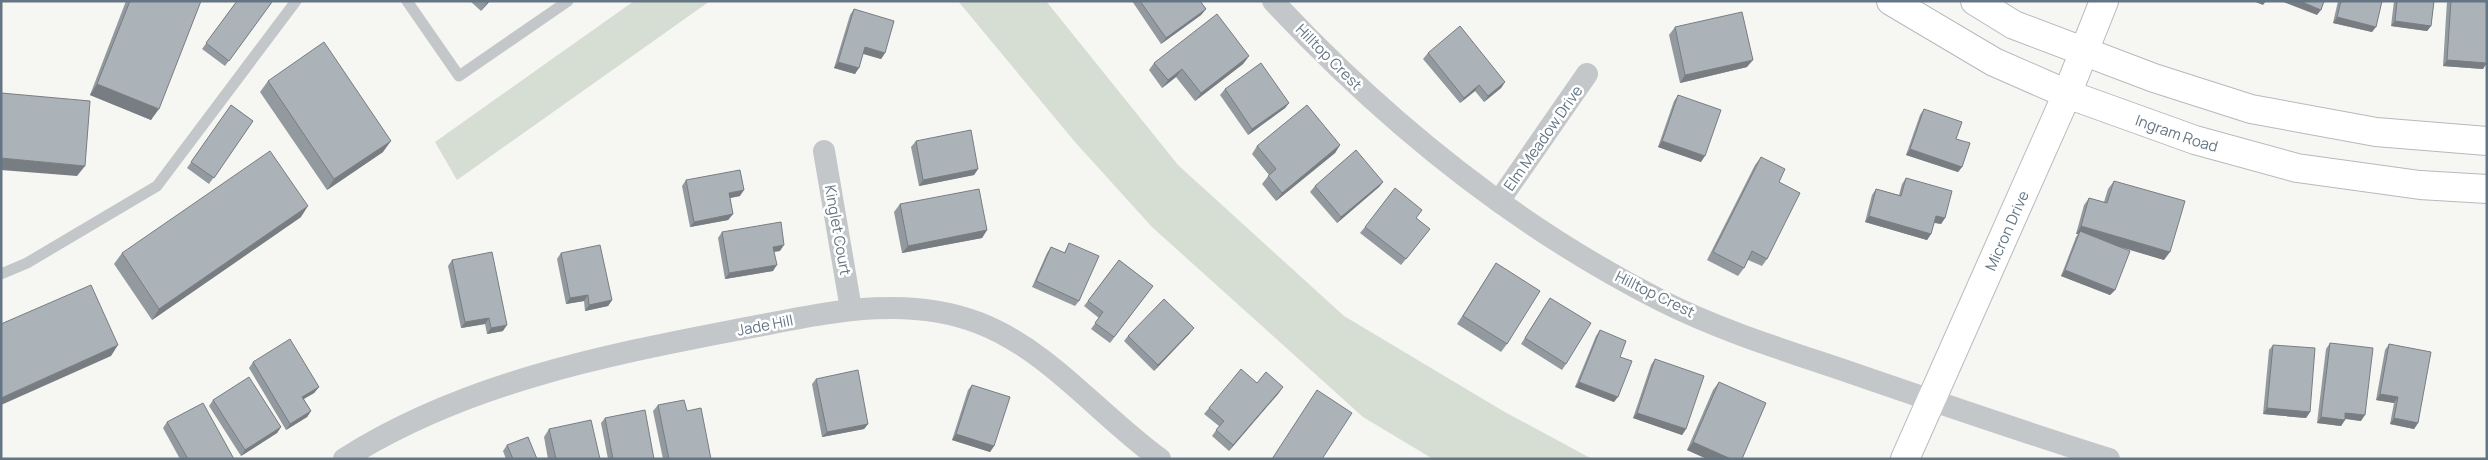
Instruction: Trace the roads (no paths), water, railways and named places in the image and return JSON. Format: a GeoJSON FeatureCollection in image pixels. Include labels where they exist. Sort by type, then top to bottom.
{"type":"FeatureCollection","features":[{"type":"Feature","properties":{"kind":"street","name":"Hilltop Crest"},"geometry":{"type":"LineString","coordinates":[[1273,1],[1318,49],[1373,101],[1433,152],[1499,201],[1570,249],[1662,300],[1755,340],[2109,459]]}},
{"type":"Feature","properties":{"kind":"street","name":"Ingram Road"},"geometry":{"type":"LineString","coordinates":[[1891,1],[1994,62],[2066,94],[2195,140],[2296,168],[2420,185],[2487,189]]}},
{"type":"Feature","properties":{"kind":"street"},"geometry":{"type":"LineString","coordinates":[[1975,1],[2014,25],[2154,78],[2250,109],[2376,132],[2487,140]]}},
{"type":"Feature","properties":{"kind":"street","name":"Micron Drive"},"geometry":{"type":"LineString","coordinates":[[1905,459],[2066,94],[2104,1]]}},
{"type":"Feature","properties":{"kind":"street","name":"Elm Meadow Drive"},"geometry":{"type":"LineString","coordinates":[[1499,201],[1587,74]]}},
{"type":"Feature","properties":{"kind":"street","name":"Kinglet Court"},"geometry":{"type":"LineString","coordinates":[[824,152],[852,309]]}},
{"type":"Feature","properties":{"kind":"street","name":"Jade Hill"},"geometry":{"type":"LineString","coordinates":[[344,459],[363,447],[451,405],[543,372],[638,349],[852,309],[904,308],[929,310],[978,322],[1023,344],[1160,459]]}},
{"type":"Feature","properties":{"kind":"lane"},"geometry":{"type":"LineString","coordinates":[[1,274],[28,264],[157,186],[296,1]]}},
{"type":"Feature","properties":{"kind":"lane"},"geometry":{"type":"LineString","coordinates":[[407,1],[459,76],[568,1]]}}]}
